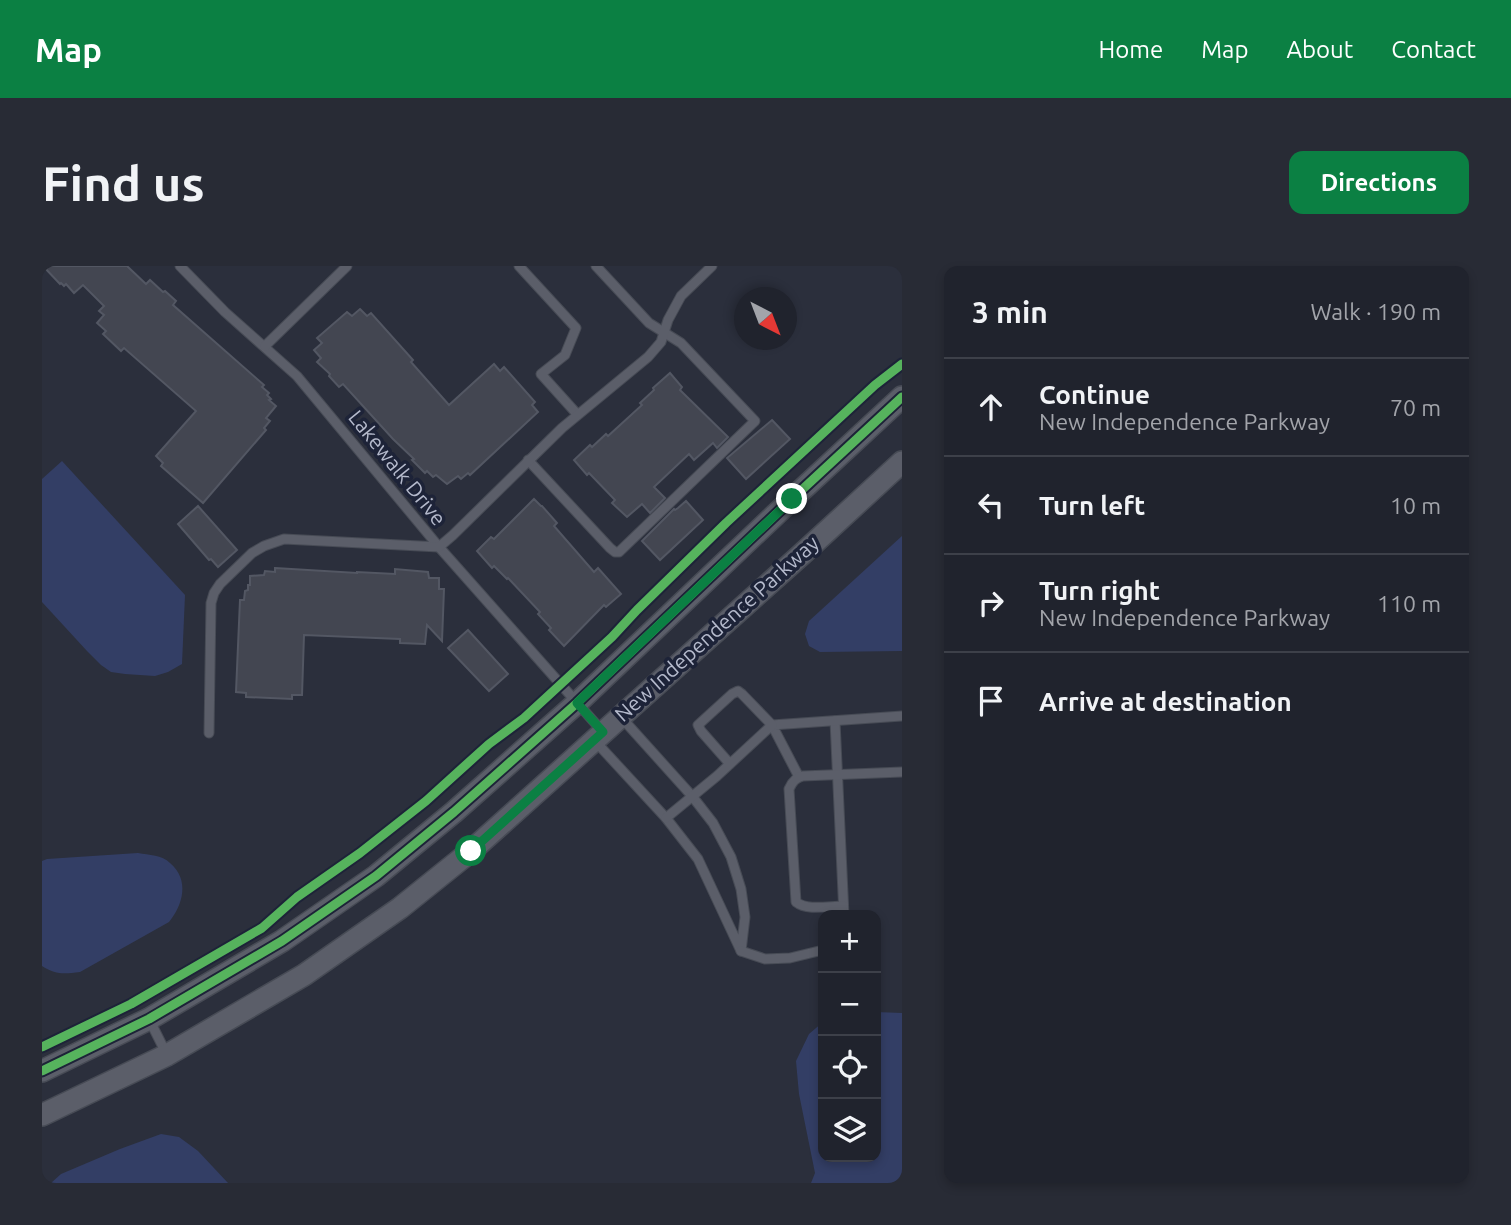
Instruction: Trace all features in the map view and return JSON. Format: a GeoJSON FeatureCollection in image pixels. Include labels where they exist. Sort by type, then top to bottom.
{"type":"FeatureCollection","features":[{"type":"Feature","properties":{"kind":"street","name":"New Independence Parkway"},"geometry":{"type":"LineString","coordinates":[[42,1071],[149,1019],[282,941],[376,876],[454,812],[577,703],[902,397]]}},
{"type":"Feature","properties":{"kind":"street","name":"New Independence Parkway"},"geometry":{"type":"LineString","coordinates":[[42,1115],[167,1055],[304,975],[400,908],[471,851],[902,462]]}},
{"type":"Feature","properties":{"kind":"lane","name":"Lakewalk Drive"},"geometry":{"type":"LineString","coordinates":[[180,266],[225,312],[298,376],[439,547],[577,703],[598,736],[698,859],[741,951]]}},
{"type":"Feature","properties":{"kind":"lane"},"geometry":{"type":"LineString","coordinates":[[265,346],[347,266]]}},
{"type":"Feature","properties":{"kind":"lane"},"geometry":{"type":"LineString","coordinates":[[519,266],[576,328],[565,355],[541,374],[577,414]]}},
{"type":"Feature","properties":{"kind":"lane"},"geometry":{"type":"LineString","coordinates":[[528,460],[610,548],[619,552],[755,421],[681,343],[649,323],[596,266]]}},
{"type":"Feature","properties":{"kind":"lane"},"geometry":{"type":"LineString","coordinates":[[209,733],[214,593],[252,553],[264,545],[284,539],[439,547],[577,414],[648,357],[661,342],[672,311],[681,296],[712,266]]}},
{"type":"Feature","properties":{"kind":"lane"},"geometry":{"type":"LineString","coordinates":[[730,764],[699,728],[700,722],[738,691],[772,725],[799,777]]}},
{"type":"Feature","properties":{"kind":"lane"},"geometry":{"type":"LineString","coordinates":[[620,716],[713,823],[731,858],[740,889],[746,917],[741,951],[765,959],[790,958],[818,951]]}},
{"type":"Feature","properties":{"kind":"lane"},"geometry":{"type":"LineString","coordinates":[[666,818],[772,725],[902,716]]}},
{"type":"Feature","properties":{"kind":"lane"},"geometry":{"type":"LineString","coordinates":[[835,721],[844,910]]}},
{"type":"Feature","properties":{"kind":"lane"},"geometry":{"type":"LineString","coordinates":[[835,910],[800,906],[796,902],[789,789],[799,777],[902,772]]}},
{"type":"Feature","properties":{"kind":"lane"},"geometry":{"type":"LineString","coordinates":[[149,1019],[167,1055]]}},
{"type":"Feature","properties":{"kind":"water"},"geometry":{"type":"Polygon","coordinates":[[[62,461],[185,595],[182,664],[168,672],[155,676],[111,672],[87,651],[42,602],[42,479],[62,461]]]}},
{"type":"Feature","properties":{"kind":"water"},"geometry":{"type":"Polygon","coordinates":[[[902,536],[902,651],[820,652],[809,646],[805,634],[809,621],[902,536]]]}},
{"type":"Feature","properties":{"kind":"water"},"geometry":{"type":"Polygon","coordinates":[[[138,853],[167,860],[180,877],[181,900],[169,922],[80,972],[60,973],[42,966],[42,861],[138,853]]]}},
{"type":"Feature","properties":{"kind":"water"},"geometry":{"type":"Polygon","coordinates":[[[881,1012],[902,1013],[902,1183],[811,1183],[815,1173],[799,1094],[796,1061],[809,1034],[818,1026],[818,1162],[881,1162],[881,1012]]]}},
{"type":"Feature","properties":{"kind":"water"},"geometry":{"type":"Polygon","coordinates":[[[161,1134],[179,1137],[198,1151],[228,1183],[51,1183],[61,1174],[161,1134]]]}},
{"type":"Feature","properties":{"kind":"building"},"geometry":{"type":"Polygon","coordinates":[[[43,266],[127,266],[146,284],[150,280],[165,291],[176,301],[173,305],[264,385],[262,387],[269,393],[269,400],[276,406],[266,418],[270,421],[264,428],[266,430],[203,503],[161,466],[163,463],[156,456],[196,411],[124,348],[121,351],[103,334],[106,331],[97,323],[104,315],[99,311],[104,306],[83,285],[74,293],[66,284],[60,284],[43,266]]]}},
{"type":"Feature","properties":{"kind":"building"},"geometry":{"type":"Polygon","coordinates":[[[360,309],[367,316],[371,313],[449,405],[494,364],[500,371],[504,367],[535,402],[532,405],[538,412],[470,475],[468,473],[461,479],[458,476],[447,484],[436,475],[433,477],[427,471],[425,473],[343,384],[339,387],[317,362],[321,358],[314,350],[322,343],[317,338],[347,312],[352,316],[360,309]]]}},
{"type":"Feature","properties":{"kind":"building"},"geometry":{"type":"Polygon","coordinates":[[[670,373],[682,387],[680,390],[728,437],[717,448],[713,443],[694,460],[689,454],[654,487],[665,498],[650,513],[642,504],[627,517],[612,503],[615,500],[574,460],[590,445],[592,447],[606,434],[608,436],[642,405],[640,403],[653,388],[670,373]]]}},
{"type":"Feature","properties":{"kind":"building"},"geometry":{"type":"Polygon","coordinates":[[[772,420],[790,439],[746,479],[727,458],[772,420]]]}},
{"type":"Feature","properties":{"kind":"building"},"geometry":{"type":"Polygon","coordinates":[[[534,499],[557,523],[554,526],[594,572],[598,568],[621,594],[606,607],[604,605],[564,646],[549,630],[551,628],[538,614],[540,612],[508,578],[494,566],[492,568],[477,551],[491,537],[494,539],[534,499]]]}},
{"type":"Feature","properties":{"kind":"building"},"geometry":{"type":"Polygon","coordinates":[[[686,501],[703,520],[660,560],[642,541],[674,509],[686,501]]]}},
{"type":"Feature","properties":{"kind":"building"},"geometry":{"type":"Polygon","coordinates":[[[198,506],[237,550],[218,567],[178,524],[198,506]]]}},
{"type":"Feature","properties":{"kind":"building"},"geometry":{"type":"Polygon","coordinates":[[[275,568],[395,574],[395,569],[428,572],[429,578],[439,578],[439,589],[444,589],[442,641],[427,625],[425,644],[400,643],[400,639],[304,635],[302,695],[292,695],[292,699],[246,697],[246,693],[236,692],[240,600],[244,600],[245,591],[250,585],[250,576],[264,575],[265,571],[275,572],[275,568]]]}},
{"type":"Feature","properties":{"kind":"building"},"geometry":{"type":"Polygon","coordinates":[[[468,630],[508,674],[489,691],[448,648],[468,630]]]}},
{"type":"Feature","properties":{"kind":"cycle path"},"geometry":{"type":"LineString","coordinates":[[42,1047],[131,1004],[262,928],[297,897],[360,853],[426,801],[489,744],[524,718],[612,637],[726,523],[875,385],[902,364]]}},
{"type":"Feature","properties":{"kind":"cycle path"},"geometry":{"type":"LineString","coordinates":[[42,1071],[149,1019],[282,941],[376,876],[454,812],[577,703],[902,397]]}},
{"type":"Feature","properties":{"kind":"route"},"geometry":{"type":"LineString","coordinates":[[471,851],[603,732],[577,703],[792,499]]}}]}
